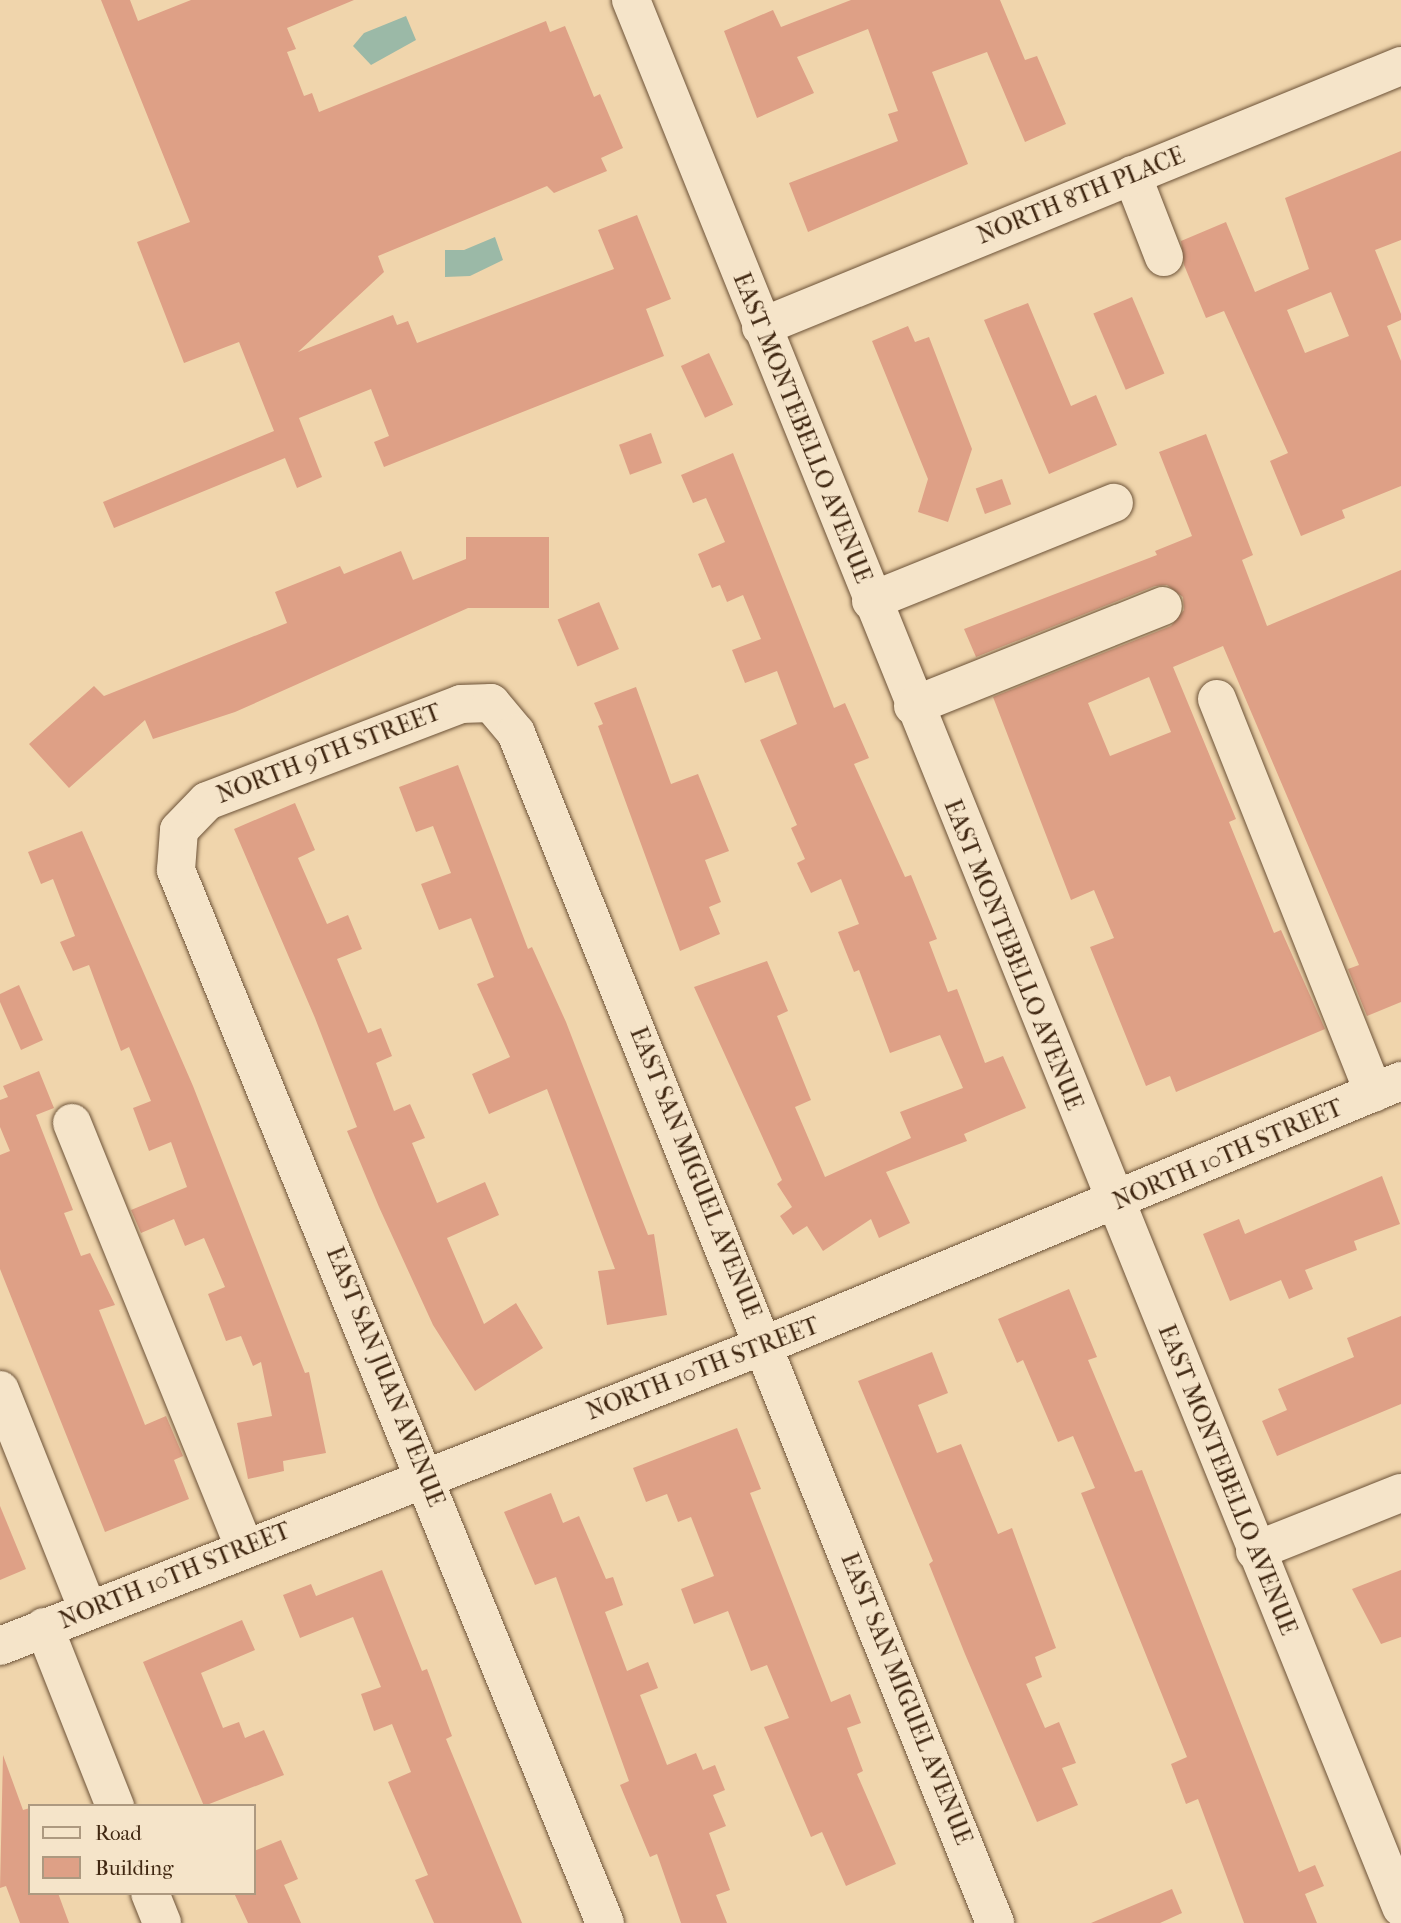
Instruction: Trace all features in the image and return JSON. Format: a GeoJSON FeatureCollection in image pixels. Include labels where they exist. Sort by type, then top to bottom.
{"type":"FeatureCollection","features":[{"type":"Feature","properties":{"kind":"street","name":"EAST MONTEBELLO AVENUE"},"geometry":{"type":"LineString","coordinates":[[631,0],[1114,1203],[1399,1896]]}},
{"type":"Feature","properties":{"kind":"street","name":"NORTH 8TH PLACE"},"geometry":{"type":"LineString","coordinates":[[761,327],[1401,66]]}},
{"type":"Feature","properties":{"kind":"street"},"geometry":{"type":"LineString","coordinates":[[1132,175],[1164,257]]}},
{"type":"Feature","properties":{"kind":"street"},"geometry":{"type":"LineString","coordinates":[[871,601],[1114,503]]}},
{"type":"Feature","properties":{"kind":"street"},"geometry":{"type":"LineString","coordinates":[[913,706],[1163,606]]}},
{"type":"Feature","properties":{"kind":"street"},"geometry":{"type":"LineString","coordinates":[[1217,699],[1388,1087]]}},
{"type":"Feature","properties":{"kind":"street","name":"NORTH 9TH STREET"},"geometry":{"type":"LineString","coordinates":[[179,830],[207,801],[461,704],[491,703]]}},
{"type":"Feature","properties":{"kind":"street","name":"EAST SAN MIGUEL AVENUE"},"geometry":{"type":"LineString","coordinates":[[491,703],[516,733],[765,1345],[995,1923]]}},
{"type":"Feature","properties":{"kind":"street","name":"EAST SAN JUAN AVENUE"},"geometry":{"type":"LineString","coordinates":[[179,830],[176,870],[426,1477],[604,1923]]}},
{"type":"Feature","properties":{"kind":"street","name":"NORTH 10TH STREET"},"geometry":{"type":"LineString","coordinates":[[0,1646],[765,1345],[1114,1203],[1158,1179],[1388,1087]]}},
{"type":"Feature","properties":{"kind":"street"},"geometry":{"type":"LineString","coordinates":[[72,1123],[245,1548]]}},
{"type":"Feature","properties":{"kind":"street"},"geometry":{"type":"LineString","coordinates":[[0,1390],[88,1610]]}},
{"type":"Feature","properties":{"kind":"street"},"geometry":{"type":"LineString","coordinates":[[1255,1551],[1401,1493]]}},
{"type":"Feature","properties":{"kind":"street"},"geometry":{"type":"LineString","coordinates":[[44,1627],[114,1804]]}},
{"type":"Feature","properties":{"kind":"street"},"geometry":{"type":"LineString","coordinates":[[151,1895],[162,1923]]}},
{"type":"Feature","properties":{"kind":"shaded area"},"geometry":{"type":"Polygon","coordinates":[[[406,16],[416,40],[371,65],[353,46],[364,33],[406,16]]]}},
{"type":"Feature","properties":{"kind":"shaded area"},"geometry":{"type":"Polygon","coordinates":[[[495,237],[503,260],[470,276],[445,277],[445,250],[464,250],[495,237]]]}},
{"type":"Feature","properties":{"kind":"building"},"geometry":{"type":"Polygon","coordinates":[[[101,0],[130,0],[138,21],[191,0],[354,0],[287,28],[296,49],[287,52],[304,96],[312,93],[319,112],[546,21],[550,32],[565,26],[594,97],[600,94],[623,148],[601,158],[607,171],[554,193],[547,186],[378,256],[384,272],[298,352],[393,315],[397,325],[408,321],[417,343],[614,269],[598,230],[637,215],[671,299],[646,309],[664,356],[384,467],[374,442],[389,436],[371,389],[299,418],[322,477],[297,488],[285,458],[114,528],[103,502],[274,431],[239,342],[184,363],[137,242],[190,222],[101,0]]]}},
{"type":"Feature","properties":{"kind":"building"},"geometry":{"type":"Polygon","coordinates":[[[851,0],[1000,0],[1025,60],[1037,56],[1066,124],[1025,142],[987,52],[932,72],[968,164],[808,232],[789,183],[898,141],[888,114],[898,111],[868,29],[797,57],[814,93],[757,118],[724,31],[773,10],[781,27],[851,0]]]}},
{"type":"Feature","properties":{"kind":"building"},"geometry":{"type":"Polygon","coordinates":[[[1401,151],[1401,240],[1375,250],[1401,314],[1401,320],[1387,326],[1401,361],[1401,486],[1342,510],[1345,518],[1301,536],[1270,461],[1288,453],[1224,311],[1206,318],[1184,265],[1181,241],[1226,222],[1255,292],[1309,269],[1285,198],[1401,151]],[[1331,292],[1287,310],[1305,353],[1349,336],[1331,292]]]}},
{"type":"Feature","properties":{"kind":"building"},"geometry":{"type":"Polygon","coordinates":[[[1132,297],[1164,373],[1126,390],[1093,313],[1132,297]]]}},
{"type":"Feature","properties":{"kind":"building"},"geometry":{"type":"Polygon","coordinates":[[[1028,303],[1071,406],[1096,395],[1117,445],[1049,474],[984,320],[1028,303]]]}},
{"type":"Feature","properties":{"kind":"building"},"geometry":{"type":"Polygon","coordinates":[[[908,326],[915,342],[929,337],[972,449],[948,522],[918,512],[928,479],[872,341],[908,326]]]}},
{"type":"Feature","properties":{"kind":"building"},"geometry":{"type":"Polygon","coordinates":[[[709,353],[733,405],[705,418],[681,366],[709,353]]]}},
{"type":"Feature","properties":{"kind":"building"},"geometry":{"type":"Polygon","coordinates":[[[651,433],[662,463],[630,475],[619,445],[651,433]]]}},
{"type":"Feature","properties":{"kind":"building"},"geometry":{"type":"Polygon","coordinates":[[[1206,434],[1253,555],[1242,560],[1267,626],[1401,570],[1401,1002],[1367,1016],[1348,969],[1359,965],[1223,646],[1173,667],[1236,819],[1229,822],[1274,933],[1281,930],[1325,1029],[1176,1092],[1170,1076],[1146,1086],[1090,947],[1114,938],[1094,890],[1071,900],[993,697],[1171,626],[1184,610],[1183,597],[1167,585],[1155,586],[976,657],[964,629],[1157,555],[1155,551],[1192,536],[1159,452],[1206,434]],[[1149,677],[1088,703],[1110,756],[1171,732],[1149,677]]]}},
{"type":"Feature","properties":{"kind":"building"},"geometry":{"type":"Polygon","coordinates":[[[733,453],[834,708],[845,703],[869,758],[854,764],[905,877],[911,875],[937,939],[929,942],[948,992],[957,989],[985,1063],[1003,1056],[1026,1108],[964,1134],[967,1141],[886,1172],[910,1223],[879,1238],[871,1219],[823,1251],[807,1226],[793,1235],[780,1216],[792,1207],[777,1184],[782,1180],[694,987],[767,961],[788,1011],[777,1016],[811,1100],[795,1107],[825,1177],[911,1138],[900,1112],[963,1088],[940,1035],[890,1053],[859,970],[854,972],[838,932],[859,924],[841,879],[811,893],[797,863],[805,859],[791,828],[797,825],[760,740],[797,724],[777,671],[745,683],[732,650],[761,639],[743,595],[727,602],[720,585],[712,588],[698,554],[725,542],[706,498],[693,503],[681,475],[733,453]]]}},
{"type":"Feature","properties":{"kind":"building"},"geometry":{"type":"Polygon","coordinates":[[[1002,479],[1011,504],[985,514],[976,489],[1002,479]]]}},
{"type":"Feature","properties":{"kind":"building"},"geometry":{"type":"Polygon","coordinates":[[[466,537],[549,537],[549,608],[468,608],[235,712],[153,739],[145,720],[69,788],[29,744],[94,686],[104,696],[287,623],[275,592],[340,566],[344,574],[401,551],[413,580],[466,559],[466,537]]]}},
{"type":"Feature","properties":{"kind":"building"},"geometry":{"type":"Polygon","coordinates":[[[599,602],[619,649],[578,667],[558,620],[599,602]]]}},
{"type":"Feature","properties":{"kind":"building"},"geometry":{"type":"Polygon","coordinates":[[[636,687],[671,784],[698,774],[729,851],[705,860],[721,902],[709,907],[720,934],[680,951],[598,726],[603,724],[594,703],[636,687]]]}},
{"type":"Feature","properties":{"kind":"building"},"geometry":{"type":"Polygon","coordinates":[[[458,765],[528,949],[532,947],[566,1022],[648,1235],[654,1234],[667,1315],[607,1325],[598,1271],[615,1269],[547,1089],[489,1114],[472,1074],[510,1057],[477,984],[494,977],[471,918],[439,930],[421,884],[451,873],[433,826],[416,832],[399,787],[458,765]]]}},
{"type":"Feature","properties":{"kind":"building"},"geometry":{"type":"Polygon","coordinates":[[[295,803],[315,850],[298,858],[327,924],[348,915],[362,949],[337,959],[368,1033],[381,1028],[392,1056],[376,1063],[394,1111],[410,1104],[425,1138],[412,1143],[437,1203],[485,1182],[499,1215],[447,1238],[484,1324],[516,1303],[543,1348],[475,1391],[433,1325],[379,1207],[347,1131],[357,1127],[315,1018],[234,829],[295,803]]]}},
{"type":"Feature","properties":{"kind":"building"},"geometry":{"type":"Polygon","coordinates":[[[82,831],[193,1086],[305,1373],[309,1372],[326,1453],[283,1461],[284,1471],[248,1479],[237,1423],[272,1416],[261,1362],[253,1366],[241,1336],[226,1341],[208,1294],[225,1287],[204,1238],[185,1246],[174,1219],[141,1233],[131,1210],[187,1187],[171,1142],[149,1151],[133,1108],[151,1101],[129,1047],[121,1051],[89,965],[73,971],[60,942],[75,936],[53,879],[41,884],[28,852],[82,831]]]}},
{"type":"Feature","properties":{"kind":"building"},"geometry":{"type":"Polygon","coordinates":[[[19,985],[43,1040],[21,1050],[0,1002],[0,994],[19,985]]]}},
{"type":"Feature","properties":{"kind":"building"},"geometry":{"type":"Polygon","coordinates":[[[39,1071],[54,1108],[36,1115],[73,1210],[64,1213],[81,1256],[90,1253],[115,1305],[99,1310],[145,1425],[166,1416],[183,1456],[174,1460],[189,1499],[105,1532],[0,1269],[0,1155],[10,1151],[0,1127],[0,1100],[8,1097],[3,1086],[39,1071]]]}},
{"type":"Feature","properties":{"kind":"building"},"geometry":{"type":"Polygon","coordinates":[[[1382,1176],[1400,1224],[1354,1241],[1357,1250],[1305,1270],[1313,1289],[1289,1299],[1281,1280],[1230,1301],[1203,1234],[1239,1219],[1245,1234],[1382,1176]]]}},
{"type":"Feature","properties":{"kind":"building"},"geometry":{"type":"Polygon","coordinates":[[[1069,1289],[1097,1357],[1088,1360],[1135,1472],[1142,1470],[1299,1872],[1315,1865],[1324,1886],[1305,1894],[1317,1923],[1244,1923],[1198,1799],[1186,1804],[1171,1764],[1187,1757],[1081,1493],[1095,1488],[1073,1436],[1058,1442],[1023,1360],[1017,1363],[998,1319],[1069,1289]]]}},
{"type":"Feature","properties":{"kind":"building"},"geometry":{"type":"Polygon","coordinates":[[[1401,1316],[1401,1404],[1277,1456],[1262,1421],[1287,1410],[1278,1389],[1354,1357],[1347,1338],[1401,1316]]]}},
{"type":"Feature","properties":{"kind":"building"},"geometry":{"type":"Polygon","coordinates":[[[932,1352],[948,1393],[918,1405],[937,1453],[961,1444],[998,1534],[1012,1528],[1056,1648],[1035,1657],[1042,1677],[1026,1684],[1045,1728],[1059,1722],[1076,1763],[1062,1768],[1078,1805],[1037,1822],[965,1654],[929,1564],[933,1561],[858,1381],[932,1352]]]}},
{"type":"Feature","properties":{"kind":"building"},"geometry":{"type":"Polygon","coordinates":[[[737,1428],[761,1489],[750,1493],[831,1702],[850,1694],[861,1723],[847,1728],[863,1771],[857,1774],[896,1864],[846,1886],[822,1832],[811,1837],[764,1727],[789,1718],[767,1665],[751,1671],[728,1611],[694,1624],[681,1589],[714,1576],[691,1517],[678,1522],[667,1494],[646,1502],[633,1468],[737,1428]]]}},
{"type":"Feature","properties":{"kind":"building"},"geometry":{"type":"Polygon","coordinates":[[[551,1493],[563,1523],[579,1516],[606,1579],[613,1577],[623,1605],[605,1612],[627,1671],[648,1662],[658,1688],[640,1695],[667,1765],[696,1753],[703,1770],[715,1765],[725,1790],[713,1795],[726,1826],[709,1833],[730,1890],[716,1895],[727,1923],[681,1923],[657,1854],[650,1857],[620,1785],[629,1781],[556,1577],[535,1585],[504,1512],[551,1493]]]}},
{"type":"Feature","properties":{"kind":"building"},"geometry":{"type":"Polygon","coordinates":[[[0,1506],[26,1569],[0,1580],[0,1506]]]}},
{"type":"Feature","properties":{"kind":"building"},"geometry":{"type":"Polygon","coordinates":[[[382,1570],[422,1671],[427,1669],[452,1736],[446,1739],[522,1923],[434,1923],[415,1880],[428,1875],[388,1782],[411,1772],[392,1724],[374,1731],[361,1694],[381,1687],[353,1617],[300,1638],[283,1595],[311,1584],[316,1596],[382,1570]]]}},
{"type":"Feature","properties":{"kind":"building"},"geometry":{"type":"Polygon","coordinates":[[[1401,1570],[1401,1637],[1381,1644],[1352,1589],[1401,1570]]]}},
{"type":"Feature","properties":{"kind":"building"},"geometry":{"type":"Polygon","coordinates":[[[242,1620],[255,1650],[201,1673],[223,1728],[239,1722],[245,1738],[264,1730],[284,1775],[203,1804],[143,1662],[242,1620]]]}},
{"type":"Feature","properties":{"kind":"building"},"geometry":{"type":"Polygon","coordinates":[[[3,1755],[23,1810],[28,1809],[28,1895],[59,1895],[69,1923],[20,1923],[6,1886],[0,1888],[3,1755]]]}},
{"type":"Feature","properties":{"kind":"building"},"geometry":{"type":"Polygon","coordinates":[[[281,1840],[298,1879],[284,1885],[301,1923],[248,1923],[235,1895],[256,1895],[256,1850],[281,1840]]]}},
{"type":"Feature","properties":{"kind":"building"},"geometry":{"type":"Polygon","coordinates":[[[1172,1889],[1182,1913],[1160,1923],[1091,1923],[1172,1889]]]}}]}
